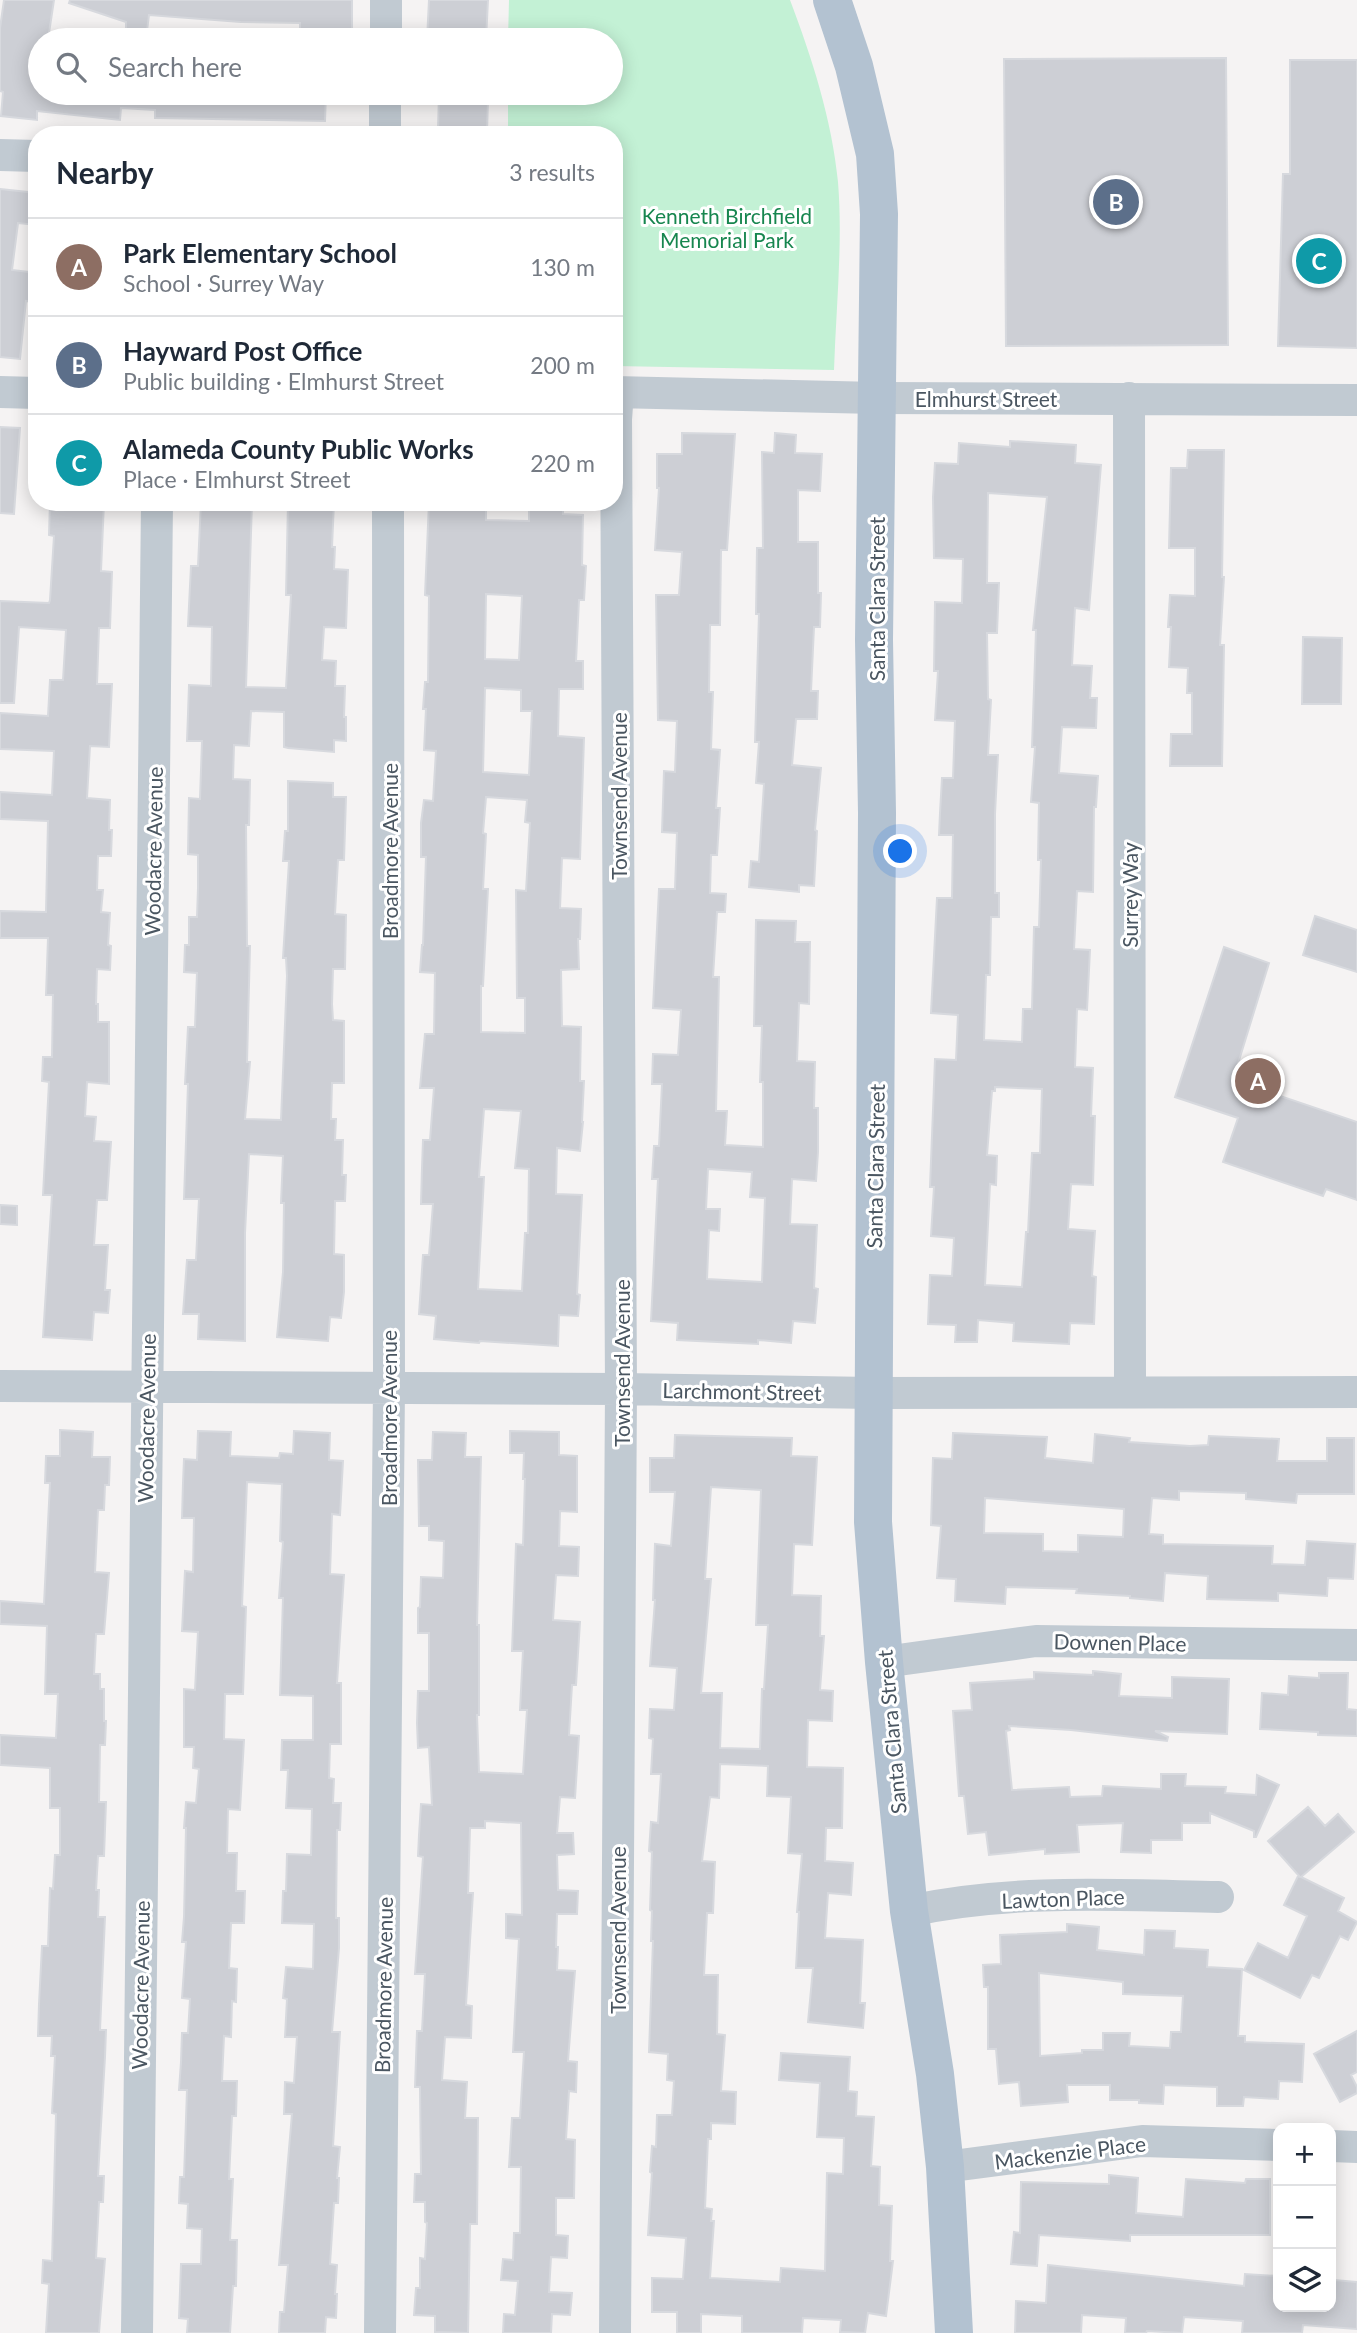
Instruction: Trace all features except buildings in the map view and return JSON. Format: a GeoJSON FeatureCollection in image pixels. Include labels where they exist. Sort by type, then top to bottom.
{"type":"FeatureCollection","features":[{"type":"Feature","properties":{"kind":"main road","name":"Santa Clara Street"},"geometry":{"type":"LineString","coordinates":[[832,0],[854,65],[875,154],[879,214],[874,640],[877,939],[873,1522],[909,1911],[935,2074],[946,2167],[954,2333]]}},
{"type":"Feature","properties":{"kind":"street"},"geometry":{"type":"LineString","coordinates":[[386,0],[386,28]]}},
{"type":"Feature","properties":{"kind":"street"},"geometry":{"type":"LineString","coordinates":[[385,105],[385,126]]}},
{"type":"Feature","properties":{"kind":"street"},"geometry":{"type":"LineString","coordinates":[[0,155],[28,156]]}},
{"type":"Feature","properties":{"kind":"street"},"geometry":{"type":"LineString","coordinates":[[0,392],[28,393]]}},
{"type":"Feature","properties":{"kind":"street","name":"Elmhurst Street"},"geometry":{"type":"LineString","coordinates":[[623,392],[877,398],[1357,400]]}},
{"type":"Feature","properties":{"kind":"street","name":"Surrey Way"},"geometry":{"type":"LineString","coordinates":[[1129,398],[1130,1391]]}},
{"type":"Feature","properties":{"kind":"street","name":"Woodacre Avenue"},"geometry":{"type":"LineString","coordinates":[[137,2333],[157,511]]}},
{"type":"Feature","properties":{"kind":"street","name":"Broadmore Avenue"},"geometry":{"type":"LineString","coordinates":[[380,2333],[389,1388],[388,511]]}},
{"type":"Feature","properties":{"kind":"street","name":"Townsend Avenue"},"geometry":{"type":"LineString","coordinates":[[615,2333],[621,1389],[616,511]]}},
{"type":"Feature","properties":{"kind":"street","name":"Larchmont Street"},"geometry":{"type":"LineString","coordinates":[[0,1386],[873,1393],[1357,1392]]}},
{"type":"Feature","properties":{"kind":"street","name":"Downen Place"},"geometry":{"type":"LineString","coordinates":[[884,1662],[1036,1641],[1357,1645]]}},
{"type":"Feature","properties":{"kind":"street","name":"Lawton Place"},"geometry":{"type":"LineString","coordinates":[[909,1911],[1063,1893],[1217,1897]]}},
{"type":"Feature","properties":{"kind":"street","name":"Mackenzie Place"},"geometry":{"type":"LineString","coordinates":[[946,2167],[1142,2141],[1273,2145]]}},
{"type":"Feature","properties":{"kind":"street"},"geometry":{"type":"LineString","coordinates":[[1336,2146],[1357,2147]]}},
{"type":"Feature","properties":{"kind":"green space","name":"Kenneth Birchfield Memorial Park"},"geometry":{"type":"Polygon","coordinates":[[[509,0],[790,0],[820,90],[838,182],[839,252],[834,370],[623,366],[623,126],[508,126],[508,105],[623,105],[623,28],[508,28],[509,0]]]}},
{"type":"Feature","properties":{"kind":"place","name":"Hayward Post Office"},"geometry":{"type":"Point","coordinates":[1116,202]}},
{"type":"Feature","properties":{"kind":"place","name":"Alameda County Public Works"},"geometry":{"type":"Point","coordinates":[1319,261]}},
{"type":"Feature","properties":{"kind":"place","name":"Park Elementary School"},"geometry":{"type":"Point","coordinates":[1258,1081]}}]}
